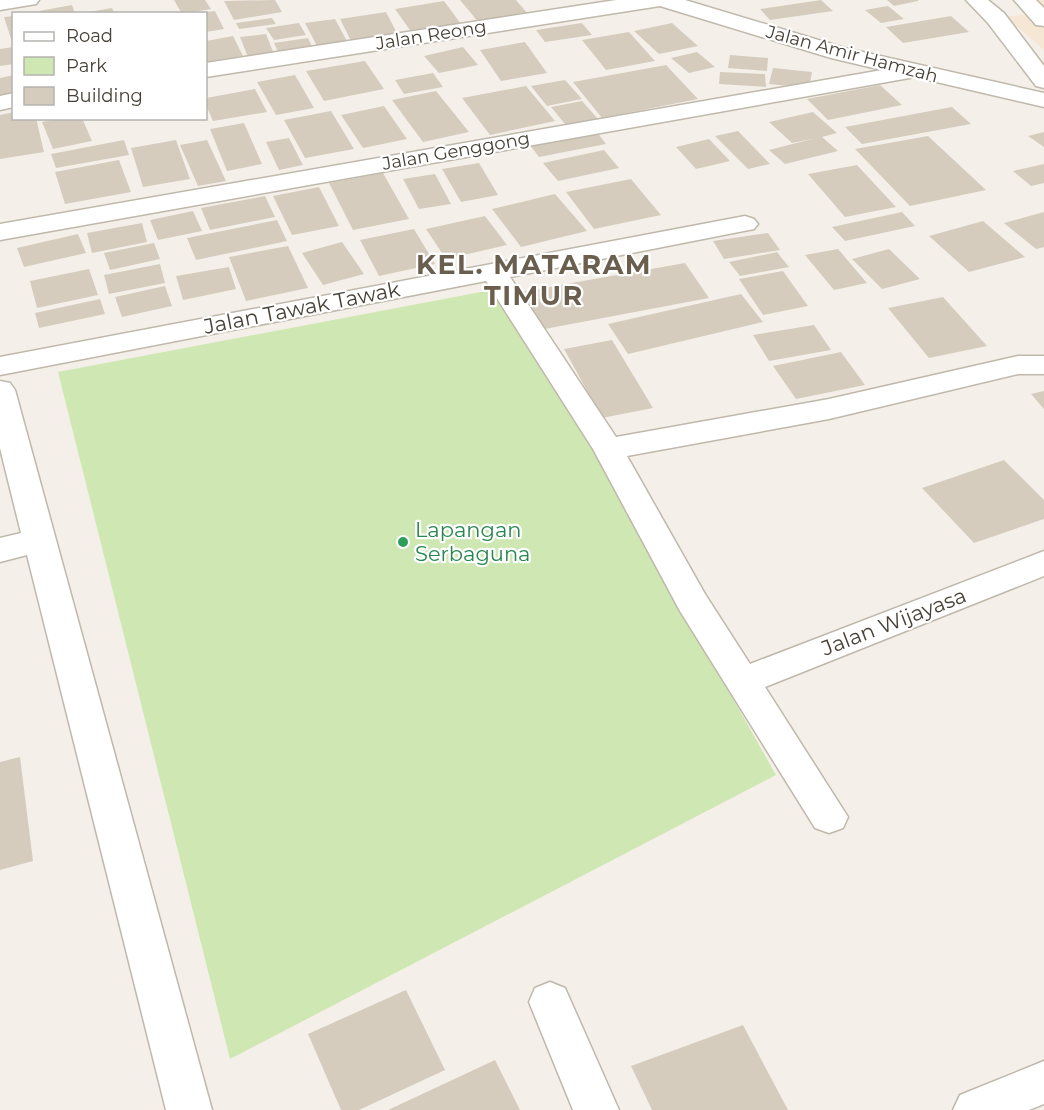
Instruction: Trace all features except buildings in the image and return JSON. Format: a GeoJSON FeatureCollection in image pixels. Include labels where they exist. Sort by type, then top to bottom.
{"type":"FeatureCollection","features":[{"type":"Feature","properties":{"kind":"street"},"geometry":{"type":"LineString","coordinates":[[0,4],[29,0]]}},
{"type":"Feature","properties":{"kind":"street","name":"Jalan Reong"},"geometry":{"type":"LineString","coordinates":[[207,70],[657,0]]}},
{"type":"Feature","properties":{"kind":"street","name":"Jalan Amir Hamzah"},"geometry":{"type":"LineString","coordinates":[[663,0],[839,53],[1044,100]]}},
{"type":"Feature","properties":{"kind":"street"},"geometry":{"type":"LineString","coordinates":[[976,0],[996,18],[1044,81]]}},
{"type":"Feature","properties":{"kind":"street"},"geometry":{"type":"LineString","coordinates":[[1024,0],[1044,20]]}},
{"type":"Feature","properties":{"kind":"street","name":"Jalan Genggong"},"geometry":{"type":"LineString","coordinates":[[0,232],[913,71]]}},
{"type":"Feature","properties":{"kind":"street","name":"Jalan Tawak Tawak"},"geometry":{"type":"LineString","coordinates":[[0,366],[745,224]]}},
{"type":"Feature","properties":{"kind":"street"},"geometry":{"type":"LineString","coordinates":[[493,271],[608,449],[692,602],[829,817]]}},
{"type":"Feature","properties":{"kind":"street"},"geometry":{"type":"LineString","coordinates":[[608,449],[828,409],[1018,365],[1044,365]]}},
{"type":"Feature","properties":{"kind":"street"},"geometry":{"type":"LineString","coordinates":[[0,390],[41,540],[75,683],[189,1110]]}},
{"type":"Feature","properties":{"kind":"street"},"geometry":{"type":"LineString","coordinates":[[0,550],[41,540]]}},
{"type":"Feature","properties":{"kind":"street","name":"Jalan Wijayasa"},"geometry":{"type":"LineString","coordinates":[[744,681],[1044,563]]}},
{"type":"Feature","properties":{"kind":"street"},"geometry":{"type":"LineString","coordinates":[[550,1002],[596,1110]]}},
{"type":"Feature","properties":{"kind":"street"},"geometry":{"type":"LineString","coordinates":[[976,1110],[1043,1084]]}},
{"type":"Feature","properties":{"kind":"shaded area"},"geometry":{"type":"Polygon","coordinates":[[[1012,0],[1044,0],[1044,50],[1006,17],[1028,14],[1012,0]]]}},
{"type":"Feature","properties":{"kind":"green space"},"geometry":{"type":"Polygon","coordinates":[[[502,288],[776,775],[230,1059],[58,372],[502,288]]]}},
{"type":"Feature","properties":{"kind":"place","name":"Lapangan Serbaguna"},"geometry":{"type":"Point","coordinates":[403,542]}},
{"type":"Feature","properties":{"kind":"district","name":"KEL. MATARAM TIMUR"},"geometry":{"type":"Point","coordinates":[534,280]}}]}
